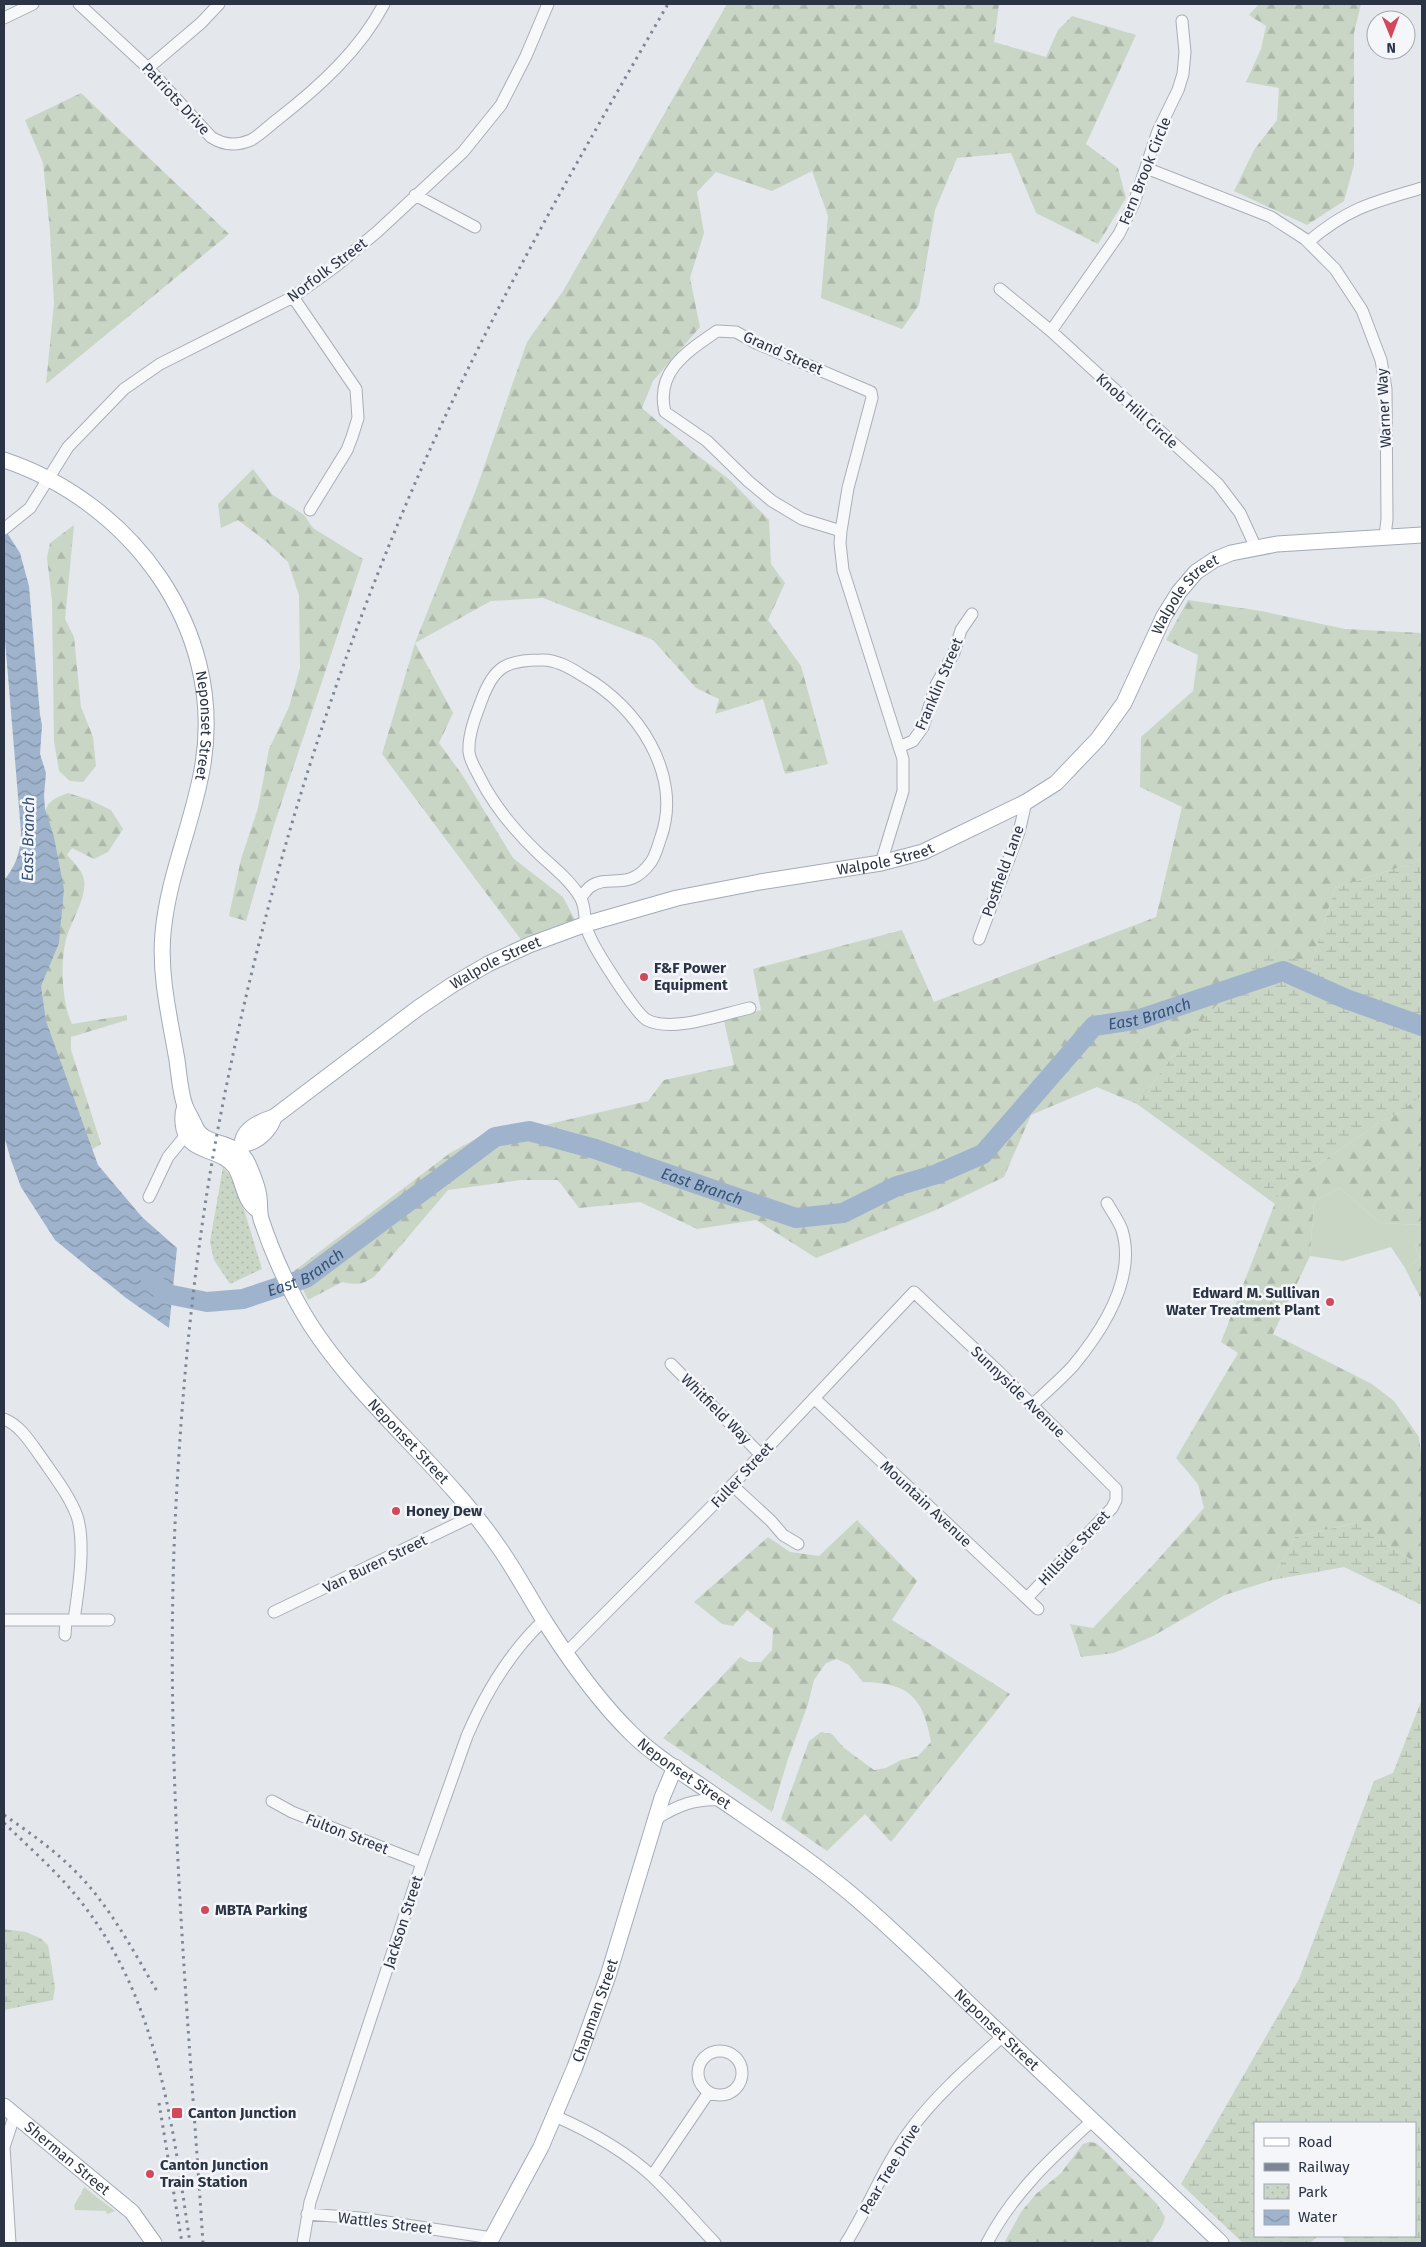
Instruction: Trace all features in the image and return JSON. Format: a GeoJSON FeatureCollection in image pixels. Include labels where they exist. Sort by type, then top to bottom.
{"type":"FeatureCollection","features":[{"type":"Feature","properties":{"kind":"main road","name":"Neponset Street"},"geometry":{"type":"LineString","coordinates":[[4,460],[49,477],[107,516],[127,534],[151,562],[175,605],[188,634],[203,688],[207,729],[203,765],[167,904],[162,945],[168,1011],[186,1106],[191,1112],[196,1129],[200,1136],[236,1151],[246,1158],[260,1199],[258,1210],[280,1266],[308,1321],[328,1350],[358,1386],[475,1515],[498,1545],[566,1653],[600,1698],[634,1736],[675,1768],[797,1852],[856,1898],[941,1975],[1221,2243]]}},
{"type":"Feature","properties":{"kind":"main road","name":"Walpole Street"},"geometry":{"type":"LineString","coordinates":[[236,1151],[246,1133],[262,1121],[274,1117],[410,1014],[452,985],[488,964],[529,945],[586,924],[677,898],[760,882],[881,863],[922,852],[1026,802],[1056,783],[1098,739],[1124,703],[1164,616],[1179,592],[1196,572],[1214,560],[1231,553],[1277,544],[1422,534]]}},
{"type":"Feature","properties":{"kind":"main road","name":"Neponset Street"},"geometry":{"type":"LineString","coordinates":[[186,1106],[182,1114],[186,1135]]}},
{"type":"Feature","properties":{"kind":"main road"},"geometry":{"type":"LineString","coordinates":[[186,1135],[194,1144],[236,1151]]}},
{"type":"Feature","properties":{"kind":"main road","name":"Chapman Street"},"geometry":{"type":"LineString","coordinates":[[491,2241],[555,2116],[608,1976],[656,1819],[675,1768]]}},
{"type":"Feature","properties":{"kind":"main road","name":"Sherman Street"},"geometry":{"type":"LineString","coordinates":[[9,2110],[132,2212],[154,2243]]}},
{"type":"Feature","properties":{"kind":"street"},"geometry":{"type":"LineString","coordinates":[[4,18],[32,4]]}},
{"type":"Feature","properties":{"kind":"street","name":"Patriots Drive"},"geometry":{"type":"LineString","coordinates":[[80,4],[148,68],[211,137],[220,144],[252,139],[310,94],[353,50],[376,20],[384,4]]}},
{"type":"Feature","properties":{"kind":"street"},"geometry":{"type":"LineString","coordinates":[[148,68],[201,23],[219,4]]}},
{"type":"Feature","properties":{"kind":"street","name":"Norfolk Street"},"geometry":{"type":"LineString","coordinates":[[4,529],[30,508],[68,447],[124,389],[160,364],[293,297],[343,261],[377,232],[463,152],[501,105],[526,56],[548,4]]}},
{"type":"Feature","properties":{"kind":"street","name":"Fern Brook Circle"},"geometry":{"type":"LineString","coordinates":[[1051,331],[1119,234],[1134,204],[1158,131],[1178,90],[1185,52],[1182,21]]}},
{"type":"Feature","properties":{"kind":"street","name":"Warner Way"},"geometry":{"type":"LineString","coordinates":[[1146,168],[1271,216],[1308,242],[1335,270],[1362,310],[1375,340],[1381,360],[1386,390],[1387,518],[1385,536]]}},
{"type":"Feature","properties":{"kind":"street"},"geometry":{"type":"LineString","coordinates":[[1308,242],[1327,226],[1353,210],[1372,202],[1422,188]]}},
{"type":"Feature","properties":{"kind":"street"},"geometry":{"type":"LineString","coordinates":[[415,195],[475,227]]}},
{"type":"Feature","properties":{"kind":"street","name":"Knob Hill Circle"},"geometry":{"type":"LineString","coordinates":[[1000,289],[1051,331],[1218,484],[1240,512],[1256,548]]}},
{"type":"Feature","properties":{"kind":"street"},"geometry":{"type":"LineString","coordinates":[[293,297],[356,389],[358,418],[352,437],[347,450],[310,510]]}},
{"type":"Feature","properties":{"kind":"street","name":"Grand Street"},"geometry":{"type":"LineString","coordinates":[[841,531],[802,519],[772,501],[748,481],[708,441],[665,412],[662,400],[665,380],[680,359],[717,330],[736,332],[756,343],[871,392],[872,398],[848,488],[840,543],[843,570],[852,593],[899,747],[904,774],[903,791],[881,863]]}},
{"type":"Feature","properties":{"kind":"street","name":"Franklin Street"},"geometry":{"type":"LineString","coordinates":[[899,747],[913,741],[923,727],[936,684],[954,652],[961,630],[972,614]]}},
{"type":"Feature","properties":{"kind":"street"},"geometry":{"type":"LineString","coordinates":[[581,897],[590,886],[603,882],[622,882],[639,876],[652,861],[664,827],[668,804],[666,786],[659,764],[648,738],[614,697],[593,681],[567,667],[546,660],[531,660],[500,668],[489,681],[475,718],[470,746],[472,763],[486,791],[518,831],[581,897],[588,933],[620,987],[645,1019],[661,1024],[681,1024],[750,1008]]}},
{"type":"Feature","properties":{"kind":"street","name":"Postfield Lane"},"geometry":{"type":"LineString","coordinates":[[979,939],[1014,848],[1026,802]]}},
{"type":"Feature","properties":{"kind":"street"},"geometry":{"type":"LineString","coordinates":[[148,1197],[168,1157],[186,1135]]}},
{"type":"Feature","properties":{"kind":"street"},"geometry":{"type":"LineString","coordinates":[[1031,1406],[1072,1368],[1115,1303],[1125,1252],[1122,1230],[1108,1204]]}},
{"type":"Feature","properties":{"kind":"street","name":"Sunnyside Avenue"},"geometry":{"type":"LineString","coordinates":[[914,1292],[1113,1484],[1117,1495]]}},
{"type":"Feature","properties":{"kind":"street","name":"Fuller Street"},"geometry":{"type":"LineString","coordinates":[[566,1653],[761,1455],[914,1292]]}},
{"type":"Feature","properties":{"kind":"street","name":"Whitfield Way"},"geometry":{"type":"LineString","coordinates":[[671,1364],[761,1455]]}},
{"type":"Feature","properties":{"kind":"street","name":"Mountain Avenue"},"geometry":{"type":"LineString","coordinates":[[814,1398],[1038,1609]]}},
{"type":"Feature","properties":{"kind":"street"},"geometry":{"type":"LineString","coordinates":[[4,1420],[20,1429],[56,1479],[71,1503],[78,1519],[80,1578],[65,1635]]}},
{"type":"Feature","properties":{"kind":"street"},"geometry":{"type":"LineString","coordinates":[[732,1485],[771,1521],[783,1535],[798,1544]]}},
{"type":"Feature","properties":{"kind":"street","name":"Hillside Street"},"geometry":{"type":"LineString","coordinates":[[1027,1598],[1112,1508],[1117,1495]]}},
{"type":"Feature","properties":{"kind":"street","name":"Van Buren Street"},"geometry":{"type":"LineString","coordinates":[[274,1612],[475,1515]]}},
{"type":"Feature","properties":{"kind":"street"},"geometry":{"type":"LineString","coordinates":[[4,1620],[110,1620]]}},
{"type":"Feature","properties":{"kind":"street","name":"Jackson Street"},"geometry":{"type":"LineString","coordinates":[[303,2243],[307,2214],[422,1864],[475,1718],[508,1661],[526,1636],[544,1620]]}},
{"type":"Feature","properties":{"kind":"street"},"geometry":{"type":"LineString","coordinates":[[656,1819],[686,1803],[709,1799],[722,1800]]}},
{"type":"Feature","properties":{"kind":"street","name":"Fulton Street"},"geometry":{"type":"LineString","coordinates":[[272,1801],[292,1812],[422,1864]]}},
{"type":"Feature","properties":{"kind":"street","name":"Pear Tree Drive"},"geometry":{"type":"LineString","coordinates":[[846,2243],[910,2130],[956,2079],[1003,2036]]}},
{"type":"Feature","properties":{"kind":"street"},"geometry":{"type":"LineString","coordinates":[[652,2176],[709,2092]]}},
{"type":"Feature","properties":{"kind":"street"},"geometry":{"type":"LineString","coordinates":[[9,2110],[4,2147],[10,2243]]}},
{"type":"Feature","properties":{"kind":"street"},"geometry":{"type":"LineString","coordinates":[[555,2116],[626,2156],[652,2176],[715,2243]]}},
{"type":"Feature","properties":{"kind":"street"},"geometry":{"type":"LineString","coordinates":[[987,2243],[1015,2197],[1054,2156],[1093,2120]]}},
{"type":"Feature","properties":{"kind":"street","name":"Wattles Street"},"geometry":{"type":"LineString","coordinates":[[307,2214],[360,2218],[491,2241]]}},
{"type":"Feature","properties":{"kind":"green space"},"geometry":{"type":"Polygon","coordinates":[[[727,4],[999,4],[994,42],[1046,57],[1058,30],[1072,16],[1136,35],[1086,144],[1118,168],[1126,198],[1098,244],[1036,213],[1011,153],[957,158],[935,210],[919,305],[902,329],[821,298],[828,216],[812,171],[772,191],[716,172],[697,192],[704,233],[690,278],[700,327],[653,381],[642,408],[693,452],[730,480],[769,520],[771,564],[785,583],[768,620],[801,666],[828,764],[785,774],[763,699],[715,714],[719,699],[696,688],[653,640],[543,598],[491,601],[415,643],[477,487],[527,342],[563,291],[727,4]]]}},
{"type":"Feature","properties":{"kind":"green space"},"geometry":{"type":"Polygon","coordinates":[[[1259,4],[1361,4],[1354,33],[1354,165],[1344,201],[1307,225],[1234,191],[1254,150],[1277,120],[1279,88],[1246,82],[1261,49],[1266,26],[1249,15],[1259,4]]]}},
{"type":"Feature","properties":{"kind":"green space"},"geometry":{"type":"Polygon","coordinates":[[[81,93],[229,234],[46,384],[54,303],[50,231],[43,163],[25,120],[81,93]]]}},
{"type":"Feature","properties":{"kind":"green space"},"geometry":{"type":"Polygon","coordinates":[[[253,469],[273,495],[304,515],[313,528],[363,559],[274,825],[246,921],[229,916],[241,859],[258,808],[269,749],[289,707],[300,668],[299,595],[288,562],[268,543],[238,520],[221,528],[218,504],[253,469]]]}},
{"type":"Feature","properties":{"kind":"green space"},"geometry":{"type":"Polygon","coordinates":[[[74,525],[65,619],[74,637],[81,707],[93,737],[96,766],[83,782],[70,781],[59,771],[54,741],[52,600],[47,558],[50,543],[74,525]]]}},
{"type":"Feature","properties":{"kind":"green space"},"geometry":{"type":"Polygon","coordinates":[[[1188,600],[1261,611],[1345,629],[1422,633],[1422,858],[1413,863],[1335,888],[1311,965],[1190,1033],[1137,1104],[1097,1087],[1031,1115],[1004,1177],[936,1210],[816,1258],[756,1220],[697,1229],[640,1202],[579,1208],[558,1180],[521,1180],[448,1190],[375,1276],[359,1284],[342,1282],[308,1300],[294,1271],[450,1153],[494,1129],[545,1125],[648,1101],[664,1080],[734,1065],[724,1021],[761,1010],[753,969],[902,930],[934,1002],[1156,917],[1182,807],[1140,787],[1141,737],[1193,691],[1198,655],[1166,640],[1188,600]]]}},
{"type":"Feature","properties":{"kind":"green space"},"geometry":{"type":"Polygon","coordinates":[[[415,643],[453,713],[439,743],[463,776],[513,858],[563,897],[575,920],[522,941],[382,754],[415,643]]]}},
{"type":"Feature","properties":{"kind":"green space"},"geometry":{"type":"Polygon","coordinates":[[[68,793],[90,800],[111,810],[123,829],[108,852],[94,859],[72,848],[67,855],[82,873],[84,880],[83,895],[68,933],[63,960],[64,994],[72,1024],[127,1015],[127,1020],[71,1037],[71,1050],[101,1144],[85,1154],[59,1113],[36,959],[41,826],[48,804],[55,798],[68,793]]]}},
{"type":"Feature","properties":{"kind":"green space"},"geometry":{"type":"Polygon","coordinates":[[[1422,858],[1422,1094],[1420,1097],[1399,1113],[1385,1119],[1280,1190],[1275,1204],[1137,1104],[1190,1033],[1270,949],[1311,965],[1335,888],[1413,863],[1422,858]]]}},
{"type":"Feature","properties":{"kind":"green space"},"geometry":{"type":"Polygon","coordinates":[[[1422,1094],[1422,1225],[1380,1223],[1340,1188],[1314,1201],[1310,1256],[1273,1334],[1372,1384],[1394,1401],[1419,1437],[1422,1463],[1422,1567],[1354,1523],[1295,1537],[1272,1580],[1225,1595],[1153,1636],[1114,1653],[1081,1657],[1070,1624],[1093,1628],[1204,1508],[1198,1484],[1176,1458],[1238,1353],[1221,1342],[1280,1190],[1385,1119],[1399,1113],[1422,1094]]]}},
{"type":"Feature","properties":{"kind":"green space"},"geometry":{"type":"Polygon","coordinates":[[[223,1167],[236,1183],[262,1269],[230,1284],[214,1260],[210,1242],[223,1167]]]}},
{"type":"Feature","properties":{"kind":"green space"},"geometry":{"type":"Polygon","coordinates":[[[1340,1188],[1380,1223],[1422,1225],[1422,1241],[1415,1247],[1420,1258],[1405,1268],[1391,1247],[1343,1261],[1310,1256],[1314,1201],[1340,1188]]]}},
{"type":"Feature","properties":{"kind":"green space"},"geometry":{"type":"Polygon","coordinates":[[[1422,1241],[1422,1301],[1405,1268],[1420,1258],[1415,1247],[1422,1241]]]}},
{"type":"Feature","properties":{"kind":"green space"},"geometry":{"type":"Polygon","coordinates":[[[857,1520],[917,1581],[892,1620],[1010,1694],[891,1842],[865,1814],[827,1851],[781,1819],[809,1741],[821,1732],[832,1734],[844,1748],[874,1770],[886,1768],[901,1760],[918,1756],[931,1742],[928,1727],[918,1704],[903,1690],[892,1685],[863,1682],[849,1665],[837,1659],[826,1663],[814,1680],[808,1704],[788,1759],[772,1812],[663,1738],[740,1657],[749,1662],[761,1662],[772,1650],[773,1629],[747,1610],[733,1626],[722,1624],[694,1602],[768,1537],[790,1552],[819,1556],[857,1520]]]}},
{"type":"Feature","properties":{"kind":"green space"},"geometry":{"type":"Polygon","coordinates":[[[1355,1523],[1422,1567],[1422,1605],[1344,1567],[1272,1580],[1295,1537],[1355,1523]]]}},
{"type":"Feature","properties":{"kind":"green space"},"geometry":{"type":"Polygon","coordinates":[[[1422,1699],[1422,2243],[1345,2243],[1343,2237],[1416,2237],[1416,2122],[1254,2122],[1254,2237],[1317,2237],[1310,2243],[1243,2243],[1181,2184],[1299,1979],[1374,1781],[1393,1773],[1422,1699]]]}},
{"type":"Feature","properties":{"kind":"green space"},"geometry":{"type":"Polygon","coordinates":[[[4,1929],[26,1932],[40,1938],[48,1945],[55,1987],[53,2000],[4,2010],[4,1929]]]}},
{"type":"Feature","properties":{"kind":"green space"},"geometry":{"type":"Polygon","coordinates":[[[1089,2142],[1096,2143],[1102,2148],[1157,2204],[1165,2217],[1163,2224],[1151,2243],[1004,2243],[1021,2212],[1036,2194],[1061,2173],[1083,2144],[1089,2142]]]}},
{"type":"Feature","properties":{"kind":"green space"},"geometry":{"type":"Polygon","coordinates":[[[84,2187],[115,2211],[107,2214],[106,2211],[75,2210],[74,2205],[82,2194],[84,2187]]]}},
{"type":"Feature","properties":{"kind":"water"},"geometry":{"type":"Polygon","coordinates":[[[4,528],[20,553],[29,586],[42,725],[40,754],[46,773],[45,809],[54,837],[64,889],[59,943],[41,986],[46,1021],[98,1165],[142,1217],[177,1248],[169,1328],[126,1298],[55,1240],[21,1187],[4,1136],[4,880],[17,858],[21,832],[4,628],[4,528]]]}},
{"type":"Feature","properties":{"kind":"waterway","name":"East Branch"},"geometry":{"type":"LineString","coordinates":[[151,1281],[167,1294],[207,1302],[243,1299],[306,1278],[495,1137],[529,1131],[595,1149],[796,1218],[843,1213],[897,1186],[937,1174],[983,1154],[1094,1026],[1140,1019],[1283,971],[1346,999],[1422,1026]]}},
{"type":"Feature","properties":{"kind":"railway"},"geometry":{"type":"LineString","coordinates":[[203,2243],[179,1874],[172,1689],[173,1597],[176,1504],[187,1355],[198,1256],[222,1108],[258,948],[302,790],[327,711],[384,557],[444,419],[504,298],[535,239],[668,4]]}},
{"type":"Feature","properties":{"kind":"railway"},"geometry":{"type":"LineString","coordinates":[[4,1815],[49,1848],[89,1886],[117,1924],[158,1993]]}},
{"type":"Feature","properties":{"kind":"railway"},"geometry":{"type":"LineString","coordinates":[[4,1823],[52,1869],[78,1898],[105,1936],[127,1977],[144,2019],[168,2107],[190,2243]]}},
{"type":"Feature","properties":{"kind":"railway"},"geometry":{"type":"LineString","coordinates":[[159,2103],[182,2243]]}},
{"type":"Feature","properties":{"kind":"place","name":"F&F Power Equipment"},"geometry":{"type":"Point","coordinates":[644,977]}},
{"type":"Feature","properties":{"kind":"place","name":"Edward M. Sullivan Water Treatment Plant"},"geometry":{"type":"Point","coordinates":[1330,1302]}},
{"type":"Feature","properties":{"kind":"place","name":"Honey Dew"},"geometry":{"type":"Point","coordinates":[396,1511]}},
{"type":"Feature","properties":{"kind":"place","name":"MBTA Parking"},"geometry":{"type":"Point","coordinates":[205,1910]}},
{"type":"Feature","properties":{"kind":"place","name":"Canton Junction"},"geometry":{"type":"Point","coordinates":[177,2113]}},
{"type":"Feature","properties":{"kind":"place","name":"Canton Junction Train Station"},"geometry":{"type":"Point","coordinates":[150,2174]}}]}
